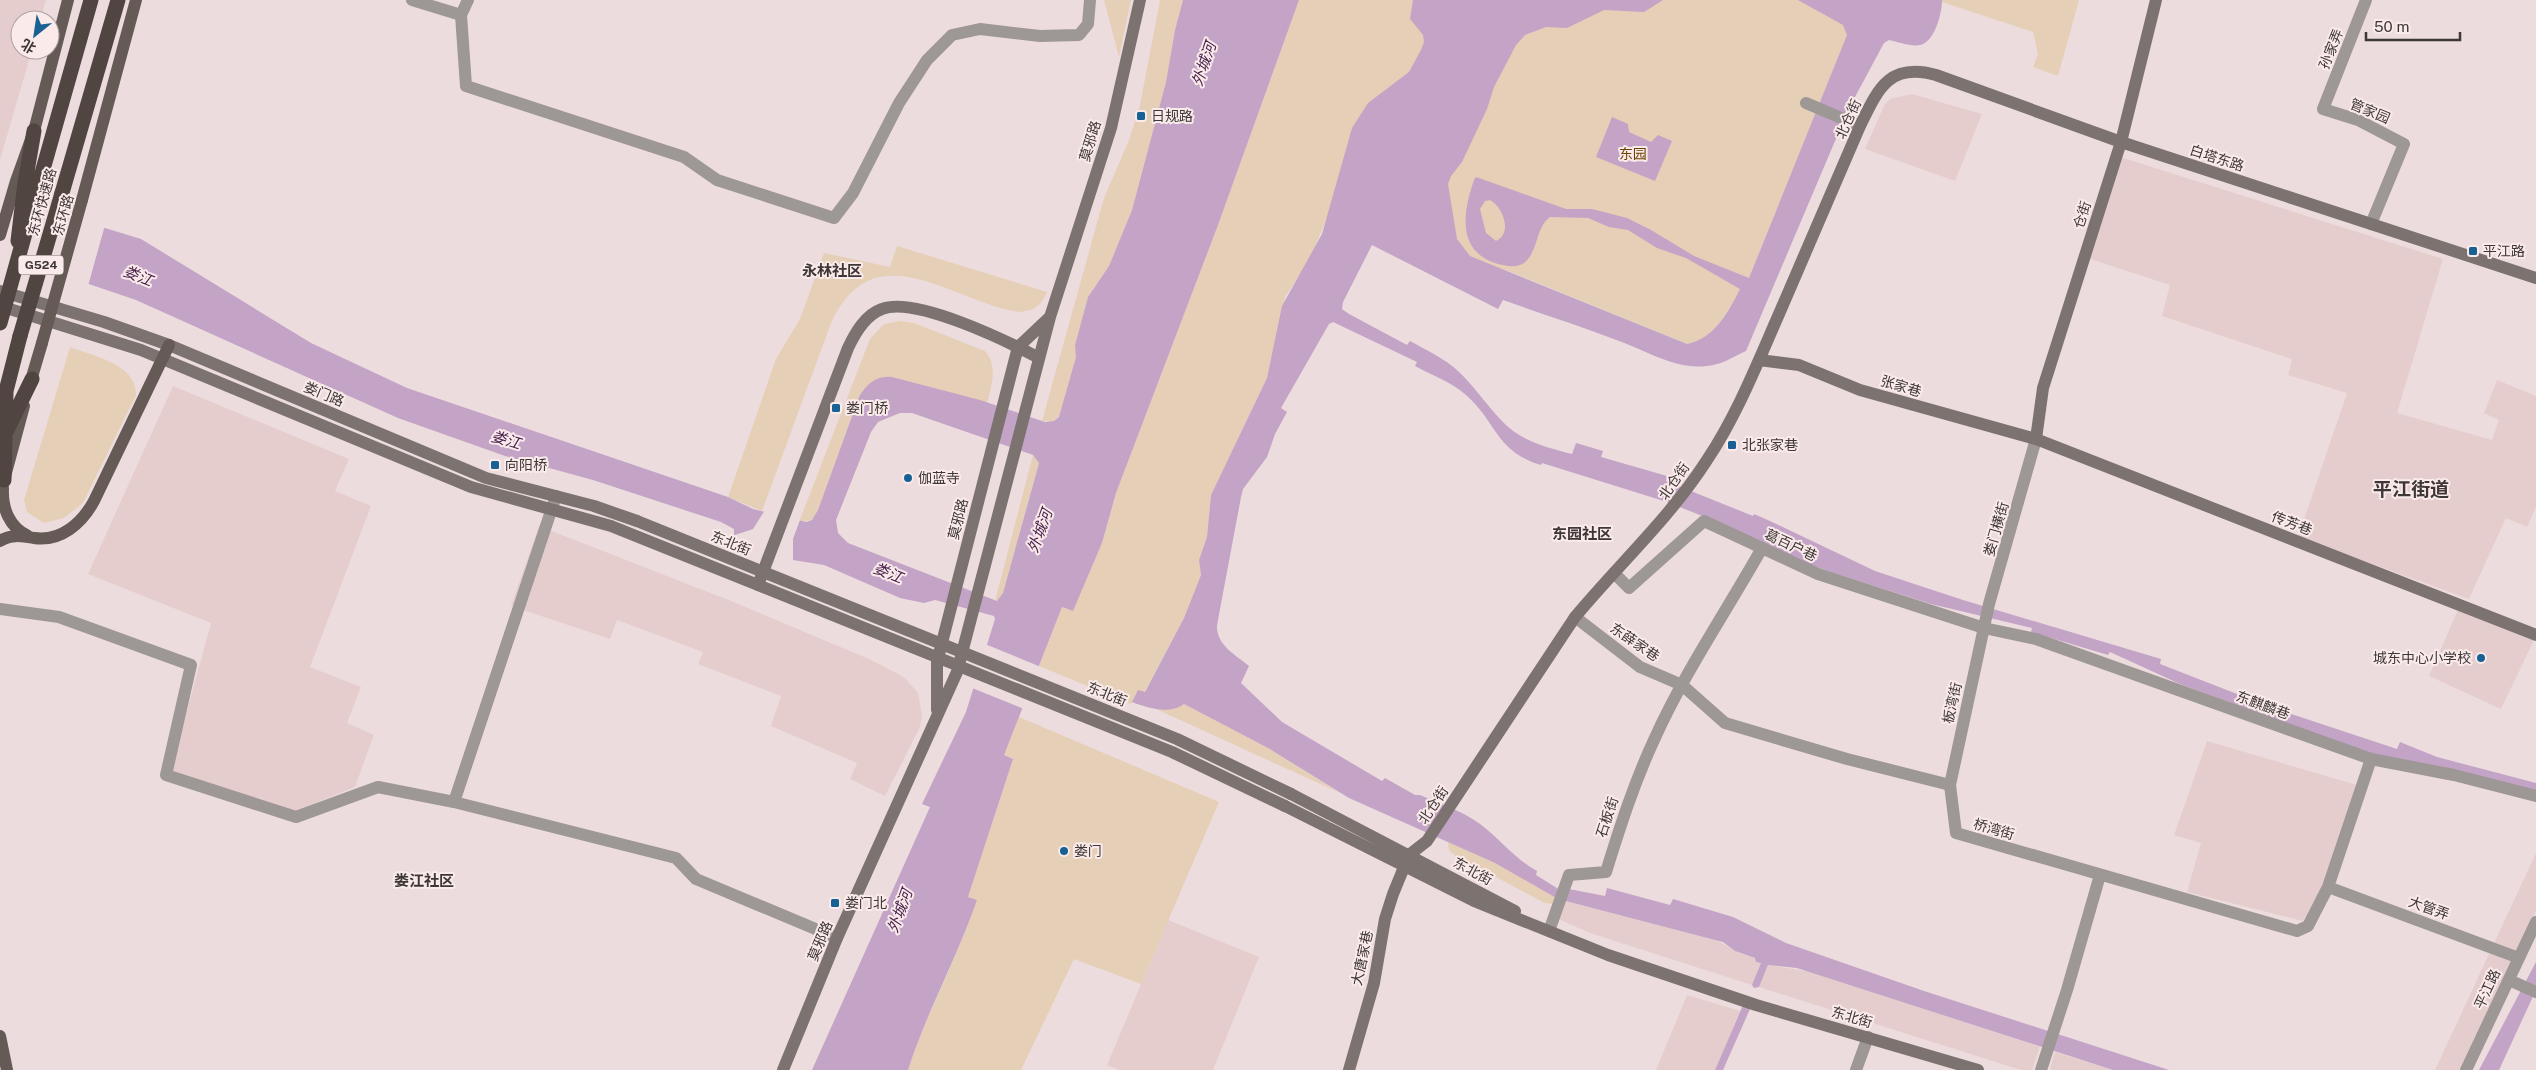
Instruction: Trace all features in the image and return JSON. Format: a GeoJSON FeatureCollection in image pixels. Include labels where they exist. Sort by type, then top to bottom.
{"type":"FeatureCollection","features":[{"type":"Feature","properties":{"kind":"highway","name":"东环快速路"},"geometry":{"type":"LineString","coordinates":[[0,323],[15,269],[26,184],[91,0]]}},
{"type":"Feature","properties":{"kind":"highway","name":"东环快速路"},"geometry":{"type":"LineString","coordinates":[[0,413],[20,336],[118,0]]}},
{"type":"Feature","properties":{"kind":"highway"},"geometry":{"type":"LineString","coordinates":[[26,184],[34,131]]}},
{"type":"Feature","properties":{"kind":"highway"},"geometry":{"type":"LineString","coordinates":[[2,440],[32,379]]}},
{"type":"Feature","properties":{"kind":"highway"},"geometry":{"type":"LineString","coordinates":[[4,480],[2,440],[6,391]]}},
{"type":"Feature","properties":{"kind":"main road"},"geometry":{"type":"LineString","coordinates":[[34,131],[68,0]]}},
{"type":"Feature","properties":{"kind":"main road","name":"东环路"},"geometry":{"type":"LineString","coordinates":[[0,495],[136,0]]}},
{"type":"Feature","properties":{"kind":"main road","name":"莫邪路"},"geometry":{"type":"LineString","coordinates":[[783,1070],[837,938],[957,672],[1050,316],[1111,128],[1140,0]]}},
{"type":"Feature","properties":{"kind":"main road","name":"仓街"},"geometry":{"type":"LineString","coordinates":[[2036,439],[2043,388],[2121,142],[2156,0]]}},
{"type":"Feature","properties":{"kind":"main road","name":"白塔东路"},"geometry":{"type":"LineString","coordinates":[[1890,78],[1910,73],[1930,74],[2121,142],[2536,278]]}},
{"type":"Feature","properties":{"kind":"main road","name":"北仓街"},"geometry":{"type":"LineString","coordinates":[[1409,855],[1427,841],[1575,617],[1671,512],[1690,486],[1728,425],[1860,126],[1877,92],[1890,78]]}},
{"type":"Feature","properties":{"kind":"main road"},"geometry":{"type":"LineString","coordinates":[[0,235],[26,184]]}},
{"type":"Feature","properties":{"kind":"main road","name":"娄门路"},"geometry":{"type":"LineString","coordinates":[[0,291],[104,322],[169,345],[476,474],[605,509],[637,521]]}},
{"type":"Feature","properties":{"kind":"main road"},"geometry":{"type":"LineString","coordinates":[[758,585],[851,341],[864,322],[876,311],[899,305],[920,308],[1018,347],[1039,358]]}},
{"type":"Feature","properties":{"kind":"main road","name":"娄门路"},"geometry":{"type":"LineString","coordinates":[[0,306],[91,332],[164,358],[471,487],[601,522],[632,534]]}},
{"type":"Feature","properties":{"kind":"main road","name":"莫邪路"},"geometry":{"type":"LineString","coordinates":[[937,715],[937,662],[1018,347],[1050,316]]}},
{"type":"Feature","properties":{"kind":"main road"},"geometry":{"type":"LineString","coordinates":[[0,541],[10,537],[28,536],[42,538],[59,534],[72,528],[85,516],[169,345]]}},
{"type":"Feature","properties":{"kind":"main road","name":"张家巷"},"geometry":{"type":"LineString","coordinates":[[1758,360],[1788,362],[1799,365],[1860,390],[2036,439]]}},
{"type":"Feature","properties":{"kind":"main road","name":"传芳巷"},"geometry":{"type":"LineString","coordinates":[[2036,439],[2536,635]]}},
{"type":"Feature","properties":{"kind":"main road"},"geometry":{"type":"LineString","coordinates":[[4,480],[3,502],[8,517],[16,527],[28,536]]}},
{"type":"Feature","properties":{"kind":"main road","name":"东北街"},"geometry":{"type":"LineString","coordinates":[[637,521],[1177,739],[1291,794],[1549,931]]}},
{"type":"Feature","properties":{"kind":"main road","name":"东北街"},"geometry":{"type":"LineString","coordinates":[[632,534],[1163,748],[1285,806],[1402,867],[1482,904],[1608,955],[1756,1005],[1978,1070]]}},
{"type":"Feature","properties":{"kind":"main road","name":"大唐家巷"},"geometry":{"type":"LineString","coordinates":[[1349,1070],[1374,982],[1385,919],[1402,867],[1409,855]]}},
{"type":"Feature","properties":{"kind":"main road"},"geometry":{"type":"LineString","coordinates":[[0,1036],[8,1070]]}},
{"type":"Feature","properties":{"kind":"street"},"geometry":{"type":"LineString","coordinates":[[412,0],[461,15]]}},
{"type":"Feature","properties":{"kind":"street"},"geometry":{"type":"LineString","coordinates":[[468,0],[461,15],[466,86],[684,156],[718,180],[834,218],[853,193],[899,103],[927,60],[952,36],[980,29],[1040,36],[1079,35],[1088,24],[1090,0]]}},
{"type":"Feature","properties":{"kind":"street","name":"孙家弄"},"geometry":{"type":"LineString","coordinates":[[2323,109],[2366,0]]}},
{"type":"Feature","properties":{"kind":"street"},"geometry":{"type":"LineString","coordinates":[[1809,104],[1860,126]]}},
{"type":"Feature","properties":{"kind":"street","name":"管家园"},"geometry":{"type":"LineString","coordinates":[[2323,109],[2358,120],[2404,144],[2371,224]]}},
{"type":"Feature","properties":{"kind":"street","name":"娄门横街"},"geometry":{"type":"LineString","coordinates":[[1985,624],[2036,439]]}},
{"type":"Feature","properties":{"kind":"street"},"geometry":{"type":"LineString","coordinates":[[454,802],[553,510],[556,496]]}},
{"type":"Feature","properties":{"kind":"street","name":"葛百户巷"},"geometry":{"type":"LineString","coordinates":[[1614,573],[1629,588],[1704,521],[1818,574],[1985,624]]}},
{"type":"Feature","properties":{"kind":"street"},"geometry":{"type":"LineString","coordinates":[[1762,548],[1712,630],[1682,685],[1725,723],[1847,759],[1950,785]]}},
{"type":"Feature","properties":{"kind":"street"},"geometry":{"type":"LineString","coordinates":[[0,609],[59,618],[191,664],[166,775],[296,817],[378,787],[454,802],[676,858],[696,879],[837,938]]}},
{"type":"Feature","properties":{"kind":"street","name":"东薛家巷"},"geometry":{"type":"LineString","coordinates":[[1575,617],[1640,667],[1682,685]]}},
{"type":"Feature","properties":{"kind":"street","name":"东麒麟巷"},"geometry":{"type":"LineString","coordinates":[[1985,624],[2036,639],[2371,759],[2454,775],[2536,796]]}},
{"type":"Feature","properties":{"kind":"street","name":"板湾街"},"geometry":{"type":"LineString","coordinates":[[1950,785],[1985,624]]}},
{"type":"Feature","properties":{"kind":"street","name":"石板街"},"geometry":{"type":"LineString","coordinates":[[1549,931],[1569,875],[1606,872],[1629,798],[1654,738],[1682,685]]}},
{"type":"Feature","properties":{"kind":"street","name":"桥湾街"},"geometry":{"type":"LineString","coordinates":[[1950,785],[1956,833],[2298,931],[2308,926],[2328,887],[2371,759]]}},
{"type":"Feature","properties":{"kind":"street"},"geometry":{"type":"LineString","coordinates":[[2041,1070],[2056,1027],[2100,875]]}},
{"type":"Feature","properties":{"kind":"street","name":"大管弄"},"geometry":{"type":"LineString","coordinates":[[2328,887],[2519,958]]}},
{"type":"Feature","properties":{"kind":"street","name":"平江路"},"geometry":{"type":"LineString","coordinates":[[2466,1070],[2514,983],[2519,958],[2536,922]]}},
{"type":"Feature","properties":{"kind":"street"},"geometry":{"type":"LineString","coordinates":[[2514,983],[2536,992]]}},
{"type":"Feature","properties":{"kind":"street"},"geometry":{"type":"LineString","coordinates":[[1856,1070],[1868,1037]]}},
{"type":"Feature","properties":{"kind":"shaded area"},"geometry":{"type":"Polygon","coordinates":[[[0,0],[46,0],[43,10],[10,10],[10,60],[29,60],[0,160],[0,0]]]}},
{"type":"Feature","properties":{"kind":"shaded area"},"geometry":{"type":"Polygon","coordinates":[[[1912,94],[1982,114],[1955,181],[1865,149],[1885,104],[1890,99],[1912,94]]]}},
{"type":"Feature","properties":{"kind":"shaded area"},"geometry":{"type":"Polygon","coordinates":[[[2117,156],[2443,259],[2397,413],[2492,440],[2499,420],[2484,413],[2497,380],[2536,396],[2536,507],[2527,527],[2506,518],[2469,599],[2298,537],[2347,393],[2288,375],[2292,359],[2162,316],[2170,285],[2087,258],[2117,156]]]}},
{"type":"Feature","properties":{"kind":"shaded area"},"geometry":{"type":"Polygon","coordinates":[[[173,386],[349,459],[335,491],[371,506],[310,667],[361,687],[347,723],[374,735],[355,787],[293,812],[171,770],[211,623],[88,574],[173,386]]]}},
{"type":"Feature","properties":{"kind":"shaded area"},"geometry":{"type":"Polygon","coordinates":[[[539,526],[731,601],[869,659],[904,677],[918,693],[922,715],[920,727],[885,796],[850,779],[857,763],[771,726],[781,696],[698,664],[703,652],[617,620],[610,639],[511,606],[539,526]]]}},
{"type":"Feature","properties":{"kind":"shaded area","name":"城东中心小学校"},"geometry":{"type":"Polygon","coordinates":[[[2458,610],[2534,640],[2501,709],[2429,676],[2458,610]]]}},
{"type":"Feature","properties":{"kind":"shaded area"},"geometry":{"type":"Polygon","coordinates":[[[2207,741],[2357,785],[2325,882],[2303,921],[2187,892],[2201,843],[2174,835],[2207,741]]]}},
{"type":"Feature","properties":{"kind":"shaded area"},"geometry":{"type":"Polygon","coordinates":[[[2536,853],[2536,911],[2459,1070],[2435,1070],[2536,853]]]}},
{"type":"Feature","properties":{"kind":"shaded area"},"geometry":{"type":"Polygon","coordinates":[[[1565,901],[1713,938],[1741,954],[1756,958],[1761,963],[1752,985],[1590,933],[1556,918],[1565,901]]]}},
{"type":"Feature","properties":{"kind":"shaded area"},"geometry":{"type":"Polygon","coordinates":[[[1168,920],[1259,957],[1213,1070],[1119,1070],[1107,1065],[1168,920]]]}},
{"type":"Feature","properties":{"kind":"shaded area"},"geometry":{"type":"Polygon","coordinates":[[[1768,965],[1812,972],[2040,1047],[2032,1070],[2021,1070],[1759,987],[1768,965]]]}},
{"type":"Feature","properties":{"kind":"shaded area"},"geometry":{"type":"Polygon","coordinates":[[[1687,995],[1740,1011],[1715,1070],[1656,1070],[1687,995]]]}},
{"type":"Feature","properties":{"kind":"shaded area"},"geometry":{"type":"Polygon","coordinates":[[[2055,1052],[2113,1070],[2053,1070],[2050,1069],[2055,1052]]]}},
{"type":"Feature","properties":{"kind":"green space"},"geometry":{"type":"Polygon","coordinates":[[[1104,0],[1131,0],[1119,57],[1104,0]]]}},
{"type":"Feature","properties":{"kind":"green space"},"geometry":{"type":"Polygon","coordinates":[[[1160,0],[1183,0],[1175,30],[1166,82],[1132,210],[1109,266],[1088,297],[1075,345],[1077,357],[1061,414],[1054,421],[1042,421],[1104,198],[1129,140],[1140,105],[1160,0]]]}},
{"type":"Feature","properties":{"kind":"green space","name":"东园"},"geometry":{"type":"Polygon","coordinates":[[[1299,0],[2079,0],[2058,76],[2033,67],[2038,54],[2033,32],[1942,2],[1845,41],[1749,278],[1717,327],[1703,339],[1687,344],[1511,272],[1328,215],[1311,257],[1285,297],[1267,378],[1211,495],[1207,537],[1199,560],[1201,575],[1184,618],[1144,693],[1138,691],[1131,704],[1039,666],[1062,607],[1073,611],[1102,543],[1116,493],[1218,225],[1299,0]]]}},
{"type":"Feature","properties":{"kind":"green space"},"geometry":{"type":"Polygon","coordinates":[[[897,246],[1047,292],[1039,305],[1028,311],[1018,312],[992,306],[916,278],[891,276],[869,280],[849,295],[831,323],[762,511],[728,497],[776,359],[800,319],[824,253],[890,267],[897,246]]]}},
{"type":"Feature","properties":{"kind":"green space"},"geometry":{"type":"Polygon","coordinates":[[[900,321],[914,323],[985,351],[992,363],[993,369],[987,403],[892,377],[859,397],[818,510],[812,520],[799,522],[870,339],[884,324],[900,321]]]}},
{"type":"Feature","properties":{"kind":"green space"},"geometry":{"type":"Polygon","coordinates":[[[70,347],[101,358],[122,369],[134,384],[136,395],[83,503],[64,518],[44,523],[27,512],[24,500],[70,347]]]}},
{"type":"Feature","properties":{"kind":"green space"},"geometry":{"type":"Polygon","coordinates":[[[1033,455],[1039,462],[1003,593],[1000,599],[995,601],[1033,455]]]}},
{"type":"Feature","properties":{"kind":"green space"},"geometry":{"type":"Polygon","coordinates":[[[1184,704],[1268,748],[1340,793],[1156,709],[1173,709],[1184,704]]]}},
{"type":"Feature","properties":{"kind":"green space"},"geometry":{"type":"Polygon","coordinates":[[[1019,717],[1219,802],[1141,984],[1074,959],[1021,1070],[908,1070],[977,900],[968,897],[1013,759],[1004,755],[1019,717]]]}},
{"type":"Feature","properties":{"kind":"green space"},"geometry":{"type":"Polygon","coordinates":[[[1448,842],[1495,863],[1557,898],[1553,904],[1545,903],[1454,855],[1449,850],[1448,842]]]}},
{"type":"Feature","properties":{"kind":"water"},"geometry":{"type":"Polygon","coordinates":[[[1183,0],[1299,0],[1218,225],[1116,493],[1102,543],[1073,611],[1062,607],[1004,755],[1013,759],[968,897],[977,900],[908,1070],[812,1070],[930,807],[922,804],[966,712],[995,619],[994,616],[935,600],[924,603],[900,598],[824,565],[793,560],[734,537],[734,529],[721,522],[593,480],[505,456],[398,418],[136,300],[0,254],[0,196],[141,239],[311,343],[407,388],[728,497],[753,509],[806,522],[812,520],[818,510],[859,397],[872,381],[882,377],[892,377],[980,400],[1045,422],[1054,421],[1059,417],[1076,357],[1075,345],[1088,297],[1109,266],[1132,210],[1166,82],[1175,30],[1183,0]],[[900,413],[878,422],[871,432],[836,520],[838,533],[848,543],[997,601],[1003,593],[1039,463],[1033,455],[912,413],[900,413]]]}},
{"type":"Feature","properties":{"kind":"water"},"geometry":{"type":"Polygon","coordinates":[[[1413,0],[1663,0],[1644,12],[1604,10],[1567,28],[1546,27],[1525,35],[1516,45],[1494,87],[1487,109],[1462,162],[1451,176],[1448,184],[1457,239],[1470,256],[1687,344],[1705,336],[1720,323],[1740,289],[1686,258],[1657,248],[1628,230],[1609,227],[1588,218],[1550,217],[1542,227],[1529,258],[1524,263],[1515,266],[1498,264],[1484,258],[1475,250],[1469,241],[1466,230],[1467,205],[1476,177],[1566,209],[1592,209],[1627,218],[1694,256],[1749,278],[1847,35],[1843,25],[1798,0],[1942,0],[1937,26],[1930,39],[1925,43],[1913,45],[1889,40],[1884,43],[1849,108],[1746,351],[1712,365],[1684,365],[1662,359],[1630,345],[1503,300],[1498,309],[1372,245],[1343,302],[1342,309],[1407,345],[1410,341],[1447,362],[1464,377],[1508,427],[1534,442],[1572,454],[1576,443],[1603,451],[1601,457],[1667,476],[1666,481],[1753,516],[1754,514],[1875,571],[1963,600],[2161,659],[2160,664],[2273,708],[2397,749],[2400,742],[2437,757],[2536,783],[2536,792],[2400,763],[2180,684],[2110,652],[2108,655],[2031,632],[2032,628],[1931,604],[1831,572],[1772,551],[1725,525],[1667,502],[1542,463],[1541,465],[1514,452],[1505,444],[1476,405],[1460,390],[1415,366],[1417,362],[1333,322],[1329,324],[1281,408],[1287,412],[1275,434],[1267,457],[1243,489],[1217,625],[1223,644],[1249,666],[1241,683],[1282,722],[1382,781],[1385,778],[1415,795],[1420,795],[1459,811],[1473,819],[1522,861],[1537,871],[1536,875],[1560,890],[1569,889],[1605,896],[1607,888],[1670,905],[1673,899],[1733,917],[1786,943],[1924,991],[2169,1070],[2113,1070],[1797,968],[1768,965],[1759,987],[1754,988],[1752,985],[1761,963],[1756,962],[1755,958],[1735,951],[1723,942],[1558,899],[1495,863],[1349,798],[1268,748],[1184,704],[1165,710],[1132,702],[1138,690],[1145,692],[1184,618],[1201,575],[1199,560],[1207,537],[1211,495],[1267,378],[1282,306],[1322,234],[1352,128],[1368,103],[1409,72],[1421,50],[1424,42],[1423,35],[1410,19],[1413,0]],[[1490,200],[1485,201],[1480,209],[1486,233],[1496,241],[1504,232],[1505,226],[1502,214],[1495,203],[1490,200]]]}},
{"type":"Feature","properties":{"kind":"water"},"geometry":{"type":"Polygon","coordinates":[[[1612,117],[1628,124],[1629,132],[1651,142],[1658,135],[1672,141],[1655,181],[1596,157],[1612,117]]]}},
{"type":"Feature","properties":{"kind":"water"},"geometry":{"type":"Polygon","coordinates":[[[2536,962],[2536,990],[2499,1070],[2479,1070],[2536,962]]]}},
{"type":"Feature","properties":{"kind":"water"},"geometry":{"type":"Polygon","coordinates":[[[1743,1005],[1750,1009],[1723,1070],[1715,1070],[1743,1005]]]}},
{"type":"Feature","properties":{"kind":"pier"},"geometry":{"type":"Polygon","coordinates":[[[0,193],[105,225],[88,286],[0,257],[0,193]]]}},
{"type":"Feature","properties":{"kind":"pier"},"geometry":{"type":"Polygon","coordinates":[[[765,510],[800,520],[793,539],[793,563],[732,538],[732,536],[753,529],[765,510]]]}},
{"type":"Feature","properties":{"kind":"pier"},"geometry":{"type":"Polygon","coordinates":[[[985,644],[1041,667],[1024,709],[972,688],[985,644]]]}},
{"type":"Feature","properties":{"kind":"place","name":"日规路"},"geometry":{"type":"Point","coordinates":[1141,116]}},
{"type":"Feature","properties":{"kind":"place","name":"平江路"},"geometry":{"type":"Point","coordinates":[2473,251]}},
{"type":"Feature","properties":{"kind":"place","name":"娄门桥"},"geometry":{"type":"Point","coordinates":[836,408]}},
{"type":"Feature","properties":{"kind":"place","name":"北张家巷"},"geometry":{"type":"Point","coordinates":[1732,445]}},
{"type":"Feature","properties":{"kind":"place","name":"向阳桥"},"geometry":{"type":"Point","coordinates":[495,465]}},
{"type":"Feature","properties":{"kind":"place","name":"伽蓝寺"},"geometry":{"type":"Point","coordinates":[908,478]}},
{"type":"Feature","properties":{"kind":"place","name":"城东中心小学校"},"geometry":{"type":"Point","coordinates":[2481,658]}},
{"type":"Feature","properties":{"kind":"place","name":"娄门"},"geometry":{"type":"Point","coordinates":[1064,851]}},
{"type":"Feature","properties":{"kind":"place","name":"娄门北"},"geometry":{"type":"Point","coordinates":[835,903]}},
{"type":"Feature","properties":{"kind":"district","name":"永林社区"},"geometry":{"type":"Point","coordinates":[832,271]}},
{"type":"Feature","properties":{"kind":"district","name":"平江街道"},"geometry":{"type":"Point","coordinates":[2411,489]}},
{"type":"Feature","properties":{"kind":"district","name":"东园社区"},"geometry":{"type":"Point","coordinates":[1582,534]}},
{"type":"Feature","properties":{"kind":"district","name":"娄江社区"},"geometry":{"type":"Point","coordinates":[424,881]}},
{"type":"Feature","properties":{"kind":"water label","name":"外城河"},"geometry":{"type":"Point","coordinates":[1204,64]}},
{"type":"Feature","properties":{"kind":"water label","name":"娄江"},"geometry":{"type":"Point","coordinates":[138,276]}},
{"type":"Feature","properties":{"kind":"water label","name":"娄江"},"geometry":{"type":"Point","coordinates":[506,440]}},
{"type":"Feature","properties":{"kind":"water label","name":"外城河"},"geometry":{"type":"Point","coordinates":[1040,531]}},
{"type":"Feature","properties":{"kind":"water label","name":"娄江"},"geometry":{"type":"Point","coordinates":[888,573]}},
{"type":"Feature","properties":{"kind":"water label","name":"外城河"},"geometry":{"type":"Point","coordinates":[900,911]}}]}
